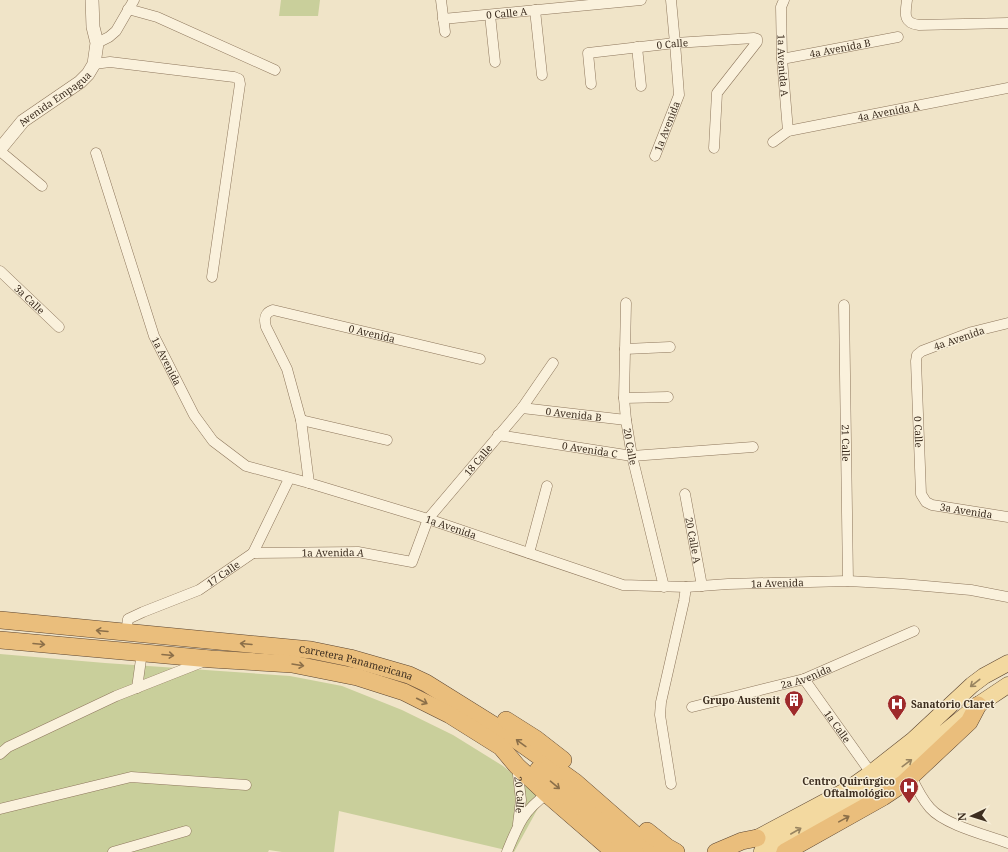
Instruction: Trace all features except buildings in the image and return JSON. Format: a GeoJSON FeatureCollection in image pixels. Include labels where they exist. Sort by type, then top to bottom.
{"type":"FeatureCollection","features":[{"type":"Feature","properties":{"kind":"highway","name":"Carretera Panamericana"},"geometry":{"type":"LineString","coordinates":[[0,620],[311,650],[350,658],[409,675],[426,683],[508,734],[575,782],[655,852]]}},
{"type":"Feature","properties":{"kind":"highway","name":"Carretera Panamericana"},"geometry":{"type":"LineString","coordinates":[[0,640],[211,659],[292,664],[357,677],[404,692],[450,716],[501,747],[517,766],[547,794],[614,852]]}},
{"type":"Feature","properties":{"kind":"highway"},"geometry":{"type":"LineString","coordinates":[[426,683],[470,699],[496,713],[536,739],[612,800],[652,835],[676,852]]}},
{"type":"Feature","properties":{"kind":"highway"},"geometry":{"type":"LineString","coordinates":[[785,852],[883,798],[911,776],[969,722],[978,704]]}},
{"type":"Feature","properties":{"kind":"highway"},"geometry":{"type":"LineString","coordinates":[[501,747],[531,764],[635,852]]}},
{"type":"Feature","properties":{"kind":"highway"},"geometry":{"type":"LineString","coordinates":[[716,852],[742,841],[760,844]]}},
{"type":"Feature","properties":{"kind":"highway"},"geometry":{"type":"LineString","coordinates":[[743,852],[760,844]]}},
{"type":"Feature","properties":{"kind":"main road"},"geometry":{"type":"LineString","coordinates":[[760,844],[847,790],[871,773],[913,740],[972,685],[984,676],[1008,663]]}},
{"type":"Feature","properties":{"kind":"main road"},"geometry":{"type":"LineString","coordinates":[[760,844],[876,786],[911,760],[978,704],[1008,685]]}},
{"type":"Feature","properties":{"kind":"street"},"geometry":{"type":"LineString","coordinates":[[92,0],[93,27],[97,43],[109,37],[116,31],[131,4],[275,70]]}},
{"type":"Feature","properties":{"kind":"street"},"geometry":{"type":"LineString","coordinates":[[441,0],[445,32]]}},
{"type":"Feature","properties":{"kind":"street","name":"0 Calle A"},"geometry":{"type":"LineString","coordinates":[[444,19],[641,0]]}},
{"type":"Feature","properties":{"kind":"street","name":"1a Avenida"},"geometry":{"type":"LineString","coordinates":[[655,156],[679,95],[670,0]]}},
{"type":"Feature","properties":{"kind":"street","name":"1a Avenida A"},"geometry":{"type":"LineString","coordinates":[[784,0],[781,8],[782,59],[788,131]]}},
{"type":"Feature","properties":{"kind":"street"},"geometry":{"type":"LineString","coordinates":[[907,0],[907,20],[912,24],[1008,22]]}},
{"type":"Feature","properties":{"kind":"street"},"geometry":{"type":"LineString","coordinates":[[535,10],[542,75]]}},
{"type":"Feature","properties":{"kind":"street"},"geometry":{"type":"LineString","coordinates":[[490,15],[495,62]]}},
{"type":"Feature","properties":{"kind":"street","name":"4a Avenida B"},"geometry":{"type":"LineString","coordinates":[[782,59],[898,36]]}},
{"type":"Feature","properties":{"kind":"street","name":"0 Calle"},"geometry":{"type":"LineString","coordinates":[[591,84],[588,53],[675,43],[757,39],[752,48],[717,93],[714,148]]}},
{"type":"Feature","properties":{"kind":"street","name":"Avenida Empagua"},"geometry":{"type":"LineString","coordinates":[[0,150],[24,121],[80,82],[88,74],[94,64],[97,43]]}},
{"type":"Feature","properties":{"kind":"street"},"geometry":{"type":"LineString","coordinates":[[637,47],[641,86]]}},
{"type":"Feature","properties":{"kind":"street"},"geometry":{"type":"LineString","coordinates":[[94,64],[110,62],[234,77],[239,79],[240,84],[212,277]]}},
{"type":"Feature","properties":{"kind":"street","name":"4a Avenida A"},"geometry":{"type":"LineString","coordinates":[[773,142],[788,131],[1008,88]]}},
{"type":"Feature","properties":{"kind":"street"},"geometry":{"type":"LineString","coordinates":[[0,150],[42,186]]}},
{"type":"Feature","properties":{"kind":"street","name":"1a Avenida"},"geometry":{"type":"LineString","coordinates":[[96,153],[154,336],[194,415],[213,441],[246,466],[309,483],[428,519],[623,585],[686,587],[728,584],[848,581],[971,590],[1008,597]]}},
{"type":"Feature","properties":{"kind":"street","name":"3a Calle"},"geometry":{"type":"LineString","coordinates":[[0,271],[59,327]]}},
{"type":"Feature","properties":{"kind":"street","name":"20 Calle"},"geometry":{"type":"LineString","coordinates":[[626,303],[624,398],[626,420],[632,456],[664,587]]}},
{"type":"Feature","properties":{"kind":"street","name":"21 Calle"},"geometry":{"type":"LineString","coordinates":[[844,305],[848,581]]}},
{"type":"Feature","properties":{"kind":"street","name":"0 Avenida"},"geometry":{"type":"LineString","coordinates":[[301,420],[287,370],[266,328],[265,321],[268,311],[273,310],[480,359]]}},
{"type":"Feature","properties":{"kind":"street","name":"4a Avenida"},"geometry":{"type":"LineString","coordinates":[[916,361],[917,355],[922,351],[972,332],[1008,323]]}},
{"type":"Feature","properties":{"kind":"street"},"geometry":{"type":"LineString","coordinates":[[625,349],[670,347]]}},
{"type":"Feature","properties":{"kind":"street","name":"0 Calle"},"geometry":{"type":"LineString","coordinates":[[916,361],[921,494],[926,502]]}},
{"type":"Feature","properties":{"kind":"street","name":"18 Calle"},"geometry":{"type":"LineString","coordinates":[[412,562],[428,519],[522,408],[553,363]]}},
{"type":"Feature","properties":{"kind":"street"},"geometry":{"type":"LineString","coordinates":[[624,398],[668,397]]}},
{"type":"Feature","properties":{"kind":"street","name":"0 Avenida B"},"geometry":{"type":"LineString","coordinates":[[522,408],[626,420]]}},
{"type":"Feature","properties":{"kind":"street"},"geometry":{"type":"LineString","coordinates":[[309,483],[301,420],[387,440]]}},
{"type":"Feature","properties":{"kind":"street","name":"0 Avenida C"},"geometry":{"type":"LineString","coordinates":[[498,435],[632,456],[753,447]]}},
{"type":"Feature","properties":{"kind":"street","name":"17 Calle"},"geometry":{"type":"LineString","coordinates":[[126,633],[128,619],[199,590],[253,553],[289,478]]}},
{"type":"Feature","properties":{"kind":"street"},"geometry":{"type":"LineString","coordinates":[[529,553],[547,486]]}},
{"type":"Feature","properties":{"kind":"street","name":"20 Calle A"},"geometry":{"type":"LineString","coordinates":[[685,494],[702,586]]}},
{"type":"Feature","properties":{"kind":"street","name":"3a Avenida"},"geometry":{"type":"LineString","coordinates":[[926,502],[932,505],[1008,517]]}},
{"type":"Feature","properties":{"kind":"street","name":"1a Avenida A"},"geometry":{"type":"LineString","coordinates":[[253,553],[358,552],[412,562]]}},
{"type":"Feature","properties":{"kind":"street"},"geometry":{"type":"LineString","coordinates":[[671,784],[660,715],[661,702],[686,587]]}},
{"type":"Feature","properties":{"kind":"street","name":"2a Avenida"},"geometry":{"type":"LineString","coordinates":[[692,707],[804,679],[914,631]]}},
{"type":"Feature","properties":{"kind":"street"},"geometry":{"type":"LineString","coordinates":[[137,688],[142,652]]}},
{"type":"Feature","properties":{"kind":"street"},"geometry":{"type":"LineString","coordinates":[[0,754],[8,747],[116,696],[211,659]]}},
{"type":"Feature","properties":{"kind":"street","name":"1a Calle"},"geometry":{"type":"LineString","coordinates":[[804,679],[871,773]]}},
{"type":"Feature","properties":{"kind":"street","name":"20 Calle"},"geometry":{"type":"LineString","coordinates":[[517,766],[520,800],[518,824]]}},
{"type":"Feature","properties":{"kind":"street"},"geometry":{"type":"LineString","coordinates":[[911,776],[916,788],[930,809],[953,824],[1008,843]]}},
{"type":"Feature","properties":{"kind":"street"},"geometry":{"type":"LineString","coordinates":[[0,809],[131,777],[246,784]]}},
{"type":"Feature","properties":{"kind":"street","name":"20 Calle"},"geometry":{"type":"LineString","coordinates":[[507,852],[518,824],[533,804],[547,794]]}},
{"type":"Feature","properties":{"kind":"street"},"geometry":{"type":"LineString","coordinates":[[113,852],[186,832]]}},
{"type":"Feature","properties":{"kind":"green space"},"geometry":{"type":"Polygon","coordinates":[[[281,0],[320,0],[318,16],[279,16],[281,0]]]}},
{"type":"Feature","properties":{"kind":"green space"},"geometry":{"type":"Polygon","coordinates":[[[0,654],[290,676],[342,686],[402,710],[453,735],[503,766],[543,799],[514,852],[339,811],[334,852],[282,852],[269,850],[268,852],[0,852],[0,654]]]}},
{"type":"Feature","properties":{"kind":"place","name":"Grupo Austenit"},"geometry":{"type":"Point","coordinates":[794,717]}},
{"type":"Feature","properties":{"kind":"place","name":"Sanatorio Claret"},"geometry":{"type":"Point","coordinates":[897,721]}},
{"type":"Feature","properties":{"kind":"place","name":"Centro Quirúrgico Oftalmológico"},"geometry":{"type":"Point","coordinates":[909,804]}}]}
